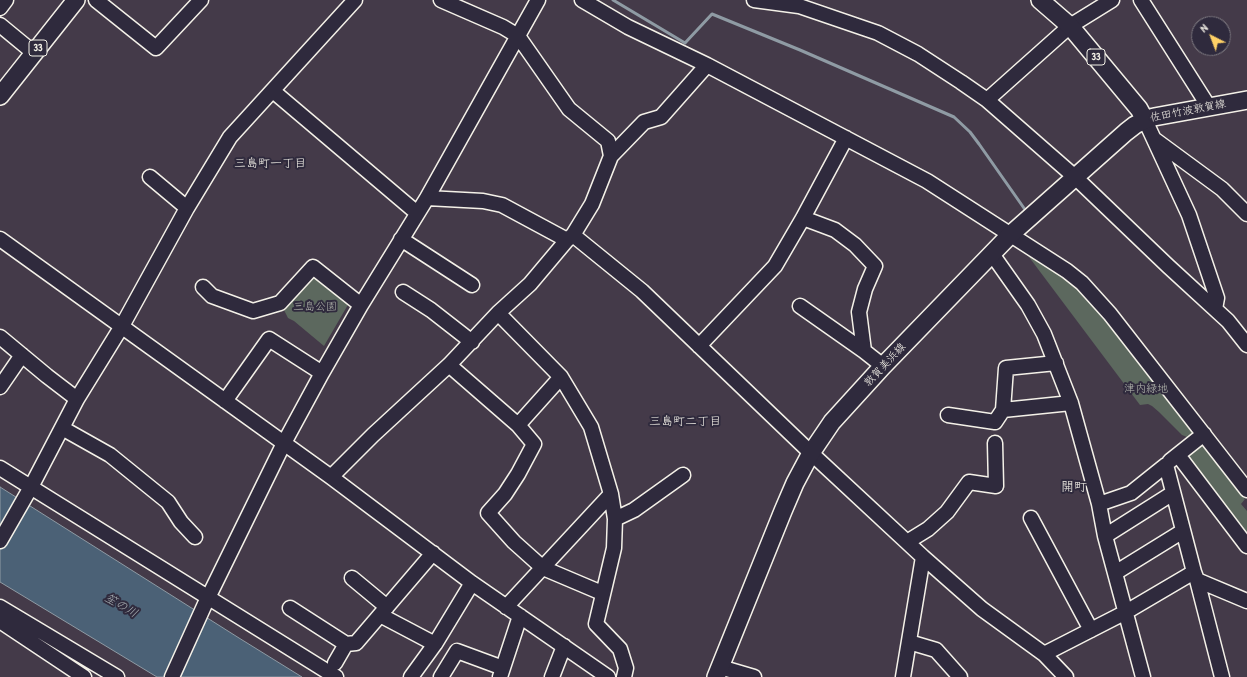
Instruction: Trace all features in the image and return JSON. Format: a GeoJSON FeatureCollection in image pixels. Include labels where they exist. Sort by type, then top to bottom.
{"type":"FeatureCollection","features":[{"type":"Feature","properties":{"kind":"main road","name":"33"},"geometry":{"type":"LineString","coordinates":[[0,96],[76,0]]}},
{"type":"Feature","properties":{"kind":"main road","name":"佐田竹波敦賀線"},"geometry":{"type":"LineString","coordinates":[[1040,0],[1070,26],[1139,109],[1145,120],[1154,117],[1247,100]]}},
{"type":"Feature","properties":{"kind":"main road","name":"敦賀美浜線"},"geometry":{"type":"LineString","coordinates":[[718,672],[795,483],[811,453],[832,422],[883,366],[1010,236],[1126,132],[1145,120]]}},
{"type":"Feature","properties":{"kind":"street"},"geometry":{"type":"LineString","coordinates":[[0,8],[6,0]]}},
{"type":"Feature","properties":{"kind":"street"},"geometry":{"type":"LineString","coordinates":[[96,0],[156,48],[201,0]]}},
{"type":"Feature","properties":{"kind":"street"},"geometry":{"type":"LineString","coordinates":[[0,541],[29,491],[78,399],[122,326],[187,208],[230,137],[355,0]]}},
{"type":"Feature","properties":{"kind":"street"},"geometry":{"type":"LineString","coordinates":[[441,0],[503,27],[518,36],[569,109],[608,141],[611,156]]}},
{"type":"Feature","properties":{"kind":"street"},"geometry":{"type":"LineString","coordinates":[[172,677],[207,601],[284,443],[322,372],[361,305],[427,198],[538,0]]}},
{"type":"Feature","properties":{"kind":"street"},"geometry":{"type":"LineString","coordinates":[[582,0],[628,27],[708,65],[927,181],[1010,236],[1067,271],[1089,291],[1110,314],[1247,490]]}},
{"type":"Feature","properties":{"kind":"street"},"geometry":{"type":"LineString","coordinates":[[754,0],[796,3],[878,32],[918,54],[987,100],[1075,177],[1168,266],[1228,320],[1247,345]]}},
{"type":"Feature","properties":{"kind":"street"},"geometry":{"type":"LineString","coordinates":[[987,100],[1070,26],[1112,0]]}},
{"type":"Feature","properties":{"kind":"street"},"geometry":{"type":"LineString","coordinates":[[1141,0],[1209,107]]}},
{"type":"Feature","properties":{"kind":"street"},"geometry":{"type":"LineString","coordinates":[[0,25],[34,53]]}},
{"type":"Feature","properties":{"kind":"street"},"geometry":{"type":"LineString","coordinates":[[331,477],[373,435],[449,365],[498,313],[530,284],[570,238],[592,204],[611,156],[644,122],[661,117],[708,65]]}},
{"type":"Feature","properties":{"kind":"street"},"geometry":{"type":"LineString","coordinates":[[272,91],[417,214]]}},
{"type":"Feature","properties":{"kind":"street"},"geometry":{"type":"LineString","coordinates":[[1145,120],[1189,215],[1217,298],[1215,309]]}},
{"type":"Feature","properties":{"kind":"street"},"geometry":{"type":"LineString","coordinates":[[698,346],[775,266],[803,218],[846,138]]}},
{"type":"Feature","properties":{"kind":"street"},"geometry":{"type":"LineString","coordinates":[[1153,138],[1222,189],[1247,214]]}},
{"type":"Feature","properties":{"kind":"street"},"geometry":{"type":"LineString","coordinates":[[150,177],[187,208]]}},
{"type":"Feature","properties":{"kind":"street"},"geometry":{"type":"LineString","coordinates":[[427,198],[483,201],[502,204],[570,238],[642,291],[811,453],[923,557],[982,609],[1044,654],[1066,677]]}},
{"type":"Feature","properties":{"kind":"street"},"geometry":{"type":"LineString","coordinates":[[803,218],[835,230],[855,245],[875,266],[858,312],[864,351]]}},
{"type":"Feature","properties":{"kind":"street"},"geometry":{"type":"LineString","coordinates":[[0,239],[331,477],[472,583],[608,677]]}},
{"type":"Feature","properties":{"kind":"street"},"geometry":{"type":"LineString","coordinates":[[401,239],[472,285]]}},
{"type":"Feature","properties":{"kind":"street"},"geometry":{"type":"LineString","coordinates":[[992,254],[1028,305],[1044,334],[1071,403],[1099,504],[1105,536],[1143,677]]}},
{"type":"Feature","properties":{"kind":"street"},"geometry":{"type":"LineString","coordinates":[[203,287],[212,296],[253,311],[280,303],[313,267],[361,305]]}},
{"type":"Feature","properties":{"kind":"street"},"geometry":{"type":"LineString","coordinates":[[403,292],[431,310],[472,342]]}},
{"type":"Feature","properties":{"kind":"street"},"geometry":{"type":"LineString","coordinates":[[800,306],[883,366]]}},
{"type":"Feature","properties":{"kind":"street"},"geometry":{"type":"LineString","coordinates":[[498,313],[561,377],[591,427],[611,494],[615,519],[614,548],[602,593],[596,624],[620,649],[626,668],[624,677]]}},
{"type":"Feature","properties":{"kind":"street"},"geometry":{"type":"LineString","coordinates":[[0,337],[78,399]]}},
{"type":"Feature","properties":{"kind":"street"},"geometry":{"type":"LineString","coordinates":[[225,401],[269,338],[322,372]]}},
{"type":"Feature","properties":{"kind":"street"},"geometry":{"type":"LineString","coordinates":[[0,387],[22,355]]}},
{"type":"Feature","properties":{"kind":"street"},"geometry":{"type":"LineString","coordinates":[[948,415],[994,422],[1003,410],[1006,368],[1056,363]]}},
{"type":"Feature","properties":{"kind":"street"},"geometry":{"type":"LineString","coordinates":[[449,365],[518,424],[534,444],[518,474],[505,494],[488,513],[514,542],[543,568],[602,593]]}},
{"type":"Feature","properties":{"kind":"street"},"geometry":{"type":"LineString","coordinates":[[518,424],[561,377]]}},
{"type":"Feature","properties":{"kind":"street"},"geometry":{"type":"LineString","coordinates":[[1003,410],[1071,403]]}},
{"type":"Feature","properties":{"kind":"street"},"geometry":{"type":"LineString","coordinates":[[62,428],[110,455],[168,502],[181,522],[195,536]]}},
{"type":"Feature","properties":{"kind":"street"},"geometry":{"type":"LineString","coordinates":[[1099,504],[1131,493],[1204,434]]}},
{"type":"Feature","properties":{"kind":"street"},"geometry":{"type":"LineString","coordinates":[[907,542],[928,529],[946,512],[969,482],[996,486],[995,443]]}},
{"type":"Feature","properties":{"kind":"street"},"geometry":{"type":"LineString","coordinates":[[1178,455],[1247,546]]}},
{"type":"Feature","properties":{"kind":"street"},"geometry":{"type":"LineString","coordinates":[[1166,465],[1195,576],[1217,675]]}},
{"type":"Feature","properties":{"kind":"street"},"geometry":{"type":"LineString","coordinates":[[0,468],[29,491],[207,601],[336,677]]}},
{"type":"Feature","properties":{"kind":"street"},"geometry":{"type":"LineString","coordinates":[[615,519],[634,510],[683,475]]}},
{"type":"Feature","properties":{"kind":"street"},"geometry":{"type":"LineString","coordinates":[[1105,536],[1173,493]]}},
{"type":"Feature","properties":{"kind":"street"},"geometry":{"type":"LineString","coordinates":[[506,607],[611,494]]}},
{"type":"Feature","properties":{"kind":"street"},"geometry":{"type":"LineString","coordinates":[[1031,518],[1091,630]]}},
{"type":"Feature","properties":{"kind":"street"},"geometry":{"type":"LineString","coordinates":[[1115,573],[1183,531]]}},
{"type":"Feature","properties":{"kind":"street"},"geometry":{"type":"LineString","coordinates":[[290,608],[346,644],[356,644],[433,553]]}},
{"type":"Feature","properties":{"kind":"street"},"geometry":{"type":"LineString","coordinates":[[903,677],[923,557]]}},
{"type":"Feature","properties":{"kind":"street"},"geometry":{"type":"LineString","coordinates":[[1195,576],[1247,601]]}},
{"type":"Feature","properties":{"kind":"street"},"geometry":{"type":"LineString","coordinates":[[1044,654],[1195,576]]}},
{"type":"Feature","properties":{"kind":"street"},"geometry":{"type":"LineString","coordinates":[[352,578],[383,611],[435,644]]}},
{"type":"Feature","properties":{"kind":"street"},"geometry":{"type":"LineString","coordinates":[[411,677],[435,644],[472,583]]}},
{"type":"Feature","properties":{"kind":"street"},"geometry":{"type":"LineString","coordinates":[[0,607],[116,677]]}},
{"type":"Feature","properties":{"kind":"street"},"geometry":{"type":"LineString","coordinates":[[441,677],[458,651],[502,672],[520,616]]}},
{"type":"Feature","properties":{"kind":"street"},"geometry":{"type":"LineString","coordinates":[[0,621],[84,677]]}},
{"type":"Feature","properties":{"kind":"street"},"geometry":{"type":"LineString","coordinates":[[909,642],[936,650],[960,677]]}},
{"type":"Feature","properties":{"kind":"street"},"geometry":{"type":"LineString","coordinates":[[335,663],[346,644]]}},
{"type":"Feature","properties":{"kind":"street"},"geometry":{"type":"LineString","coordinates":[[552,677],[564,646]]}},
{"type":"Feature","properties":{"kind":"street"},"geometry":{"type":"LineString","coordinates":[[718,672],[754,677]]}},
{"type":"Feature","properties":{"kind":"green space","name":"津内緑地"},"geometry":{"type":"Polygon","coordinates":[[[1026,253],[1070,281],[1084,294],[1103,315],[1197,432],[1194,437],[1182,435],[1152,406],[1148,404],[1140,405],[1026,253]]]}},
{"type":"Feature","properties":{"kind":"green space","name":"三島公園"},"geometry":{"type":"Polygon","coordinates":[[[312,275],[349,303],[324,346],[294,321],[288,318],[282,306],[312,275]]]}},
{"type":"Feature","properties":{"kind":"green space"},"geometry":{"type":"Polygon","coordinates":[[[1198,445],[1205,447],[1245,499],[1241,504],[1247,511],[1247,540],[1185,461],[1187,455],[1198,445]]]}},
{"type":"Feature","properties":{"kind":"water","name":"笙の川"},"geometry":{"type":"Polygon","coordinates":[[[0,487],[302,677],[157,677],[0,582],[0,487]]]}},
{"type":"Feature","properties":{"kind":"waterway"},"geometry":{"type":"LineString","coordinates":[[613,0],[685,43],[712,14],[800,50],[954,117],[970,132],[1026,211]]}},
{"type":"Feature","properties":{"kind":"district","name":"三島町一丁目"},"geometry":{"type":"Point","coordinates":[270,164]}},
{"type":"Feature","properties":{"kind":"district","name":"三島町二丁目"},"geometry":{"type":"Point","coordinates":[685,422]}},
{"type":"Feature","properties":{"kind":"district","name":"開町"},"geometry":{"type":"Point","coordinates":[1074,488]}}]}
